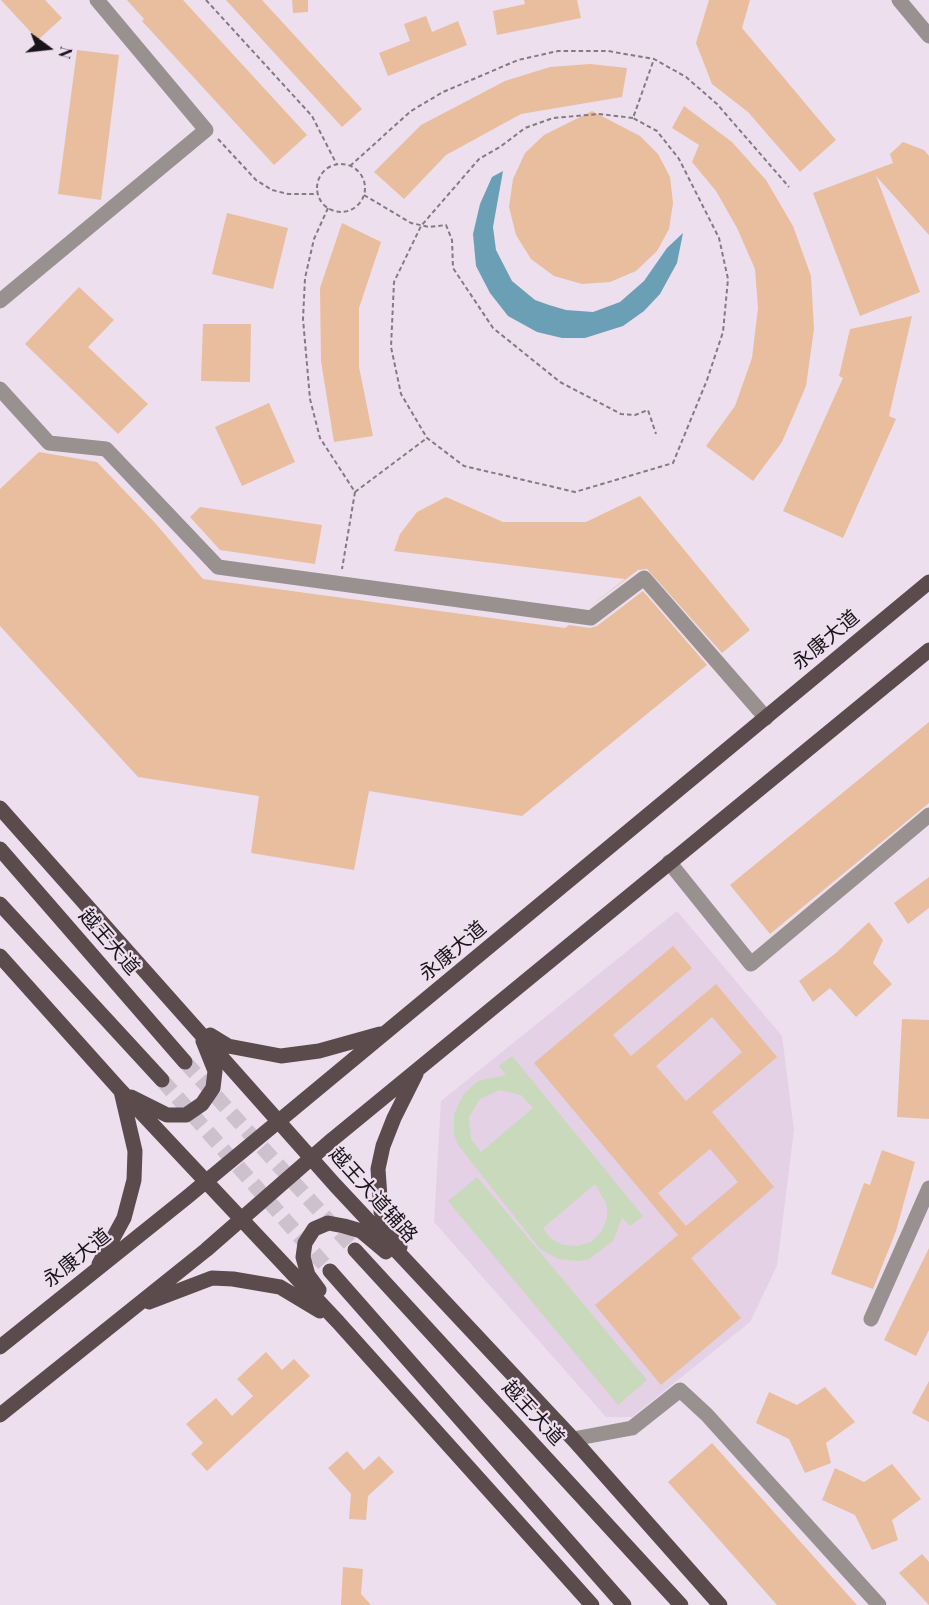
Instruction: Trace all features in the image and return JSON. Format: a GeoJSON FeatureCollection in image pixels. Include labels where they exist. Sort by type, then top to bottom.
{"type":"FeatureCollection","features":[{"type":"Feature","properties":{"kind":"main road","name":"永康大道"},"geometry":{"type":"LineString","coordinates":[[0,1347],[387,1032],[929,582]]}},
{"type":"Feature","properties":{"kind":"main road"},"geometry":{"type":"LineString","coordinates":[[0,1415],[242,1219],[420,1067],[929,650]]}},
{"type":"Feature","properties":{"kind":"main road","name":"越王大道辅路"},"geometry":{"type":"LineString","coordinates":[[0,808],[411,1269],[573,1440],[720,1605]]}},
{"type":"Feature","properties":{"kind":"main road","name":"越王大道"},"geometry":{"type":"LineString","coordinates":[[0,849],[185,1062]]}},
{"type":"Feature","properties":{"kind":"main road"},"geometry":{"type":"LineString","coordinates":[[0,904],[162,1080]]}},
{"type":"Feature","properties":{"kind":"main road"},"geometry":{"type":"LineString","coordinates":[[0,956],[121,1091],[338,1322],[592,1605]]}},
{"type":"Feature","properties":{"kind":"main road"},"geometry":{"type":"LineString","coordinates":[[195,1025],[228,1046],[281,1056],[319,1051],[387,1032]]}},
{"type":"Feature","properties":{"kind":"main road"},"geometry":{"type":"LineString","coordinates":[[121,1091],[167,1115],[186,1115],[202,1104],[213,1088],[215,1071],[195,1025]]}},
{"type":"Feature","properties":{"kind":"main road"},"geometry":{"type":"LineString","coordinates":[[411,1269],[381,1212],[378,1169],[383,1146],[394,1118],[420,1067]]}},
{"type":"Feature","properties":{"kind":"main road"},"geometry":{"type":"LineString","coordinates":[[96,1270],[124,1218],[134,1180],[135,1151],[121,1091]]}},
{"type":"Feature","properties":{"kind":"main road"},"geometry":{"type":"LineString","coordinates":[[338,1322],[308,1275],[303,1257],[305,1243],[314,1229],[328,1223],[361,1231],[411,1269]]}},
{"type":"Feature","properties":{"kind":"main road","name":"越王大道"},"geometry":{"type":"LineString","coordinates":[[355,1250],[681,1605]]}},
{"type":"Feature","properties":{"kind":"main road"},"geometry":{"type":"LineString","coordinates":[[330,1271],[624,1605]]}},
{"type":"Feature","properties":{"kind":"main road"},"geometry":{"type":"LineString","coordinates":[[133,1308],[213,1278],[233,1279],[280,1287],[338,1322]]}},
{"type":"Feature","properties":{"kind":"main road"},"geometry":{"type":"LineString","coordinates":[[673,1552],[707,1605]]}},
{"type":"Feature","properties":{"kind":"street"},"geometry":{"type":"LineString","coordinates":[[0,301],[203,135],[206,126],[97,0]]}},
{"type":"Feature","properties":{"kind":"street"},"geometry":{"type":"LineString","coordinates":[[899,0],[929,36]]}},
{"type":"Feature","properties":{"kind":"street"},"geometry":{"type":"LineString","coordinates":[[0,389],[49,443],[106,449],[218,567],[591,618],[644,578],[766,718]]}},
{"type":"Feature","properties":{"kind":"street"},"geometry":{"type":"LineString","coordinates":[[669,862],[751,964],[929,815]]}},
{"type":"Feature","properties":{"kind":"street"},"geometry":{"type":"LineString","coordinates":[[871,1319],[929,1188]]}},
{"type":"Feature","properties":{"kind":"street"},"geometry":{"type":"LineString","coordinates":[[573,1440],[632,1428],[680,1390],[707,1415],[879,1605]]}},
{"type":"Feature","properties":{"kind":"path"},"geometry":{"type":"LineString","coordinates":[[206,0],[312,116],[337,165]]}},
{"type":"Feature","properties":{"kind":"path"},"geometry":{"type":"LineString","coordinates":[[350,166],[411,111],[443,92],[518,60],[558,51],[598,51],[654,59],[686,77],[717,104],[789,187]]}},
{"type":"Feature","properties":{"kind":"path"},"geometry":{"type":"LineString","coordinates":[[633,118],[654,59]]}},
{"type":"Feature","properties":{"kind":"path"},"geometry":{"type":"LineString","coordinates":[[599,114],[633,118],[657,131],[679,159],[719,238],[728,279],[723,332],[707,380],[673,463],[575,492],[464,466],[427,438],[401,394],[391,347],[393,282],[421,226],[479,159],[525,128],[564,117],[599,114]]}},
{"type":"Feature","properties":{"kind":"path"},"geometry":{"type":"LineString","coordinates":[[206,126],[256,180],[264,185],[288,194],[318,194]]}},
{"type":"Feature","properties":{"kind":"path"},"geometry":{"type":"LineString","coordinates":[[350,166],[362,178],[364,195],[360,203],[349,210],[336,211],[328,208],[318,194],[320,177],[329,167],[350,166]]}},
{"type":"Feature","properties":{"kind":"path"},"geometry":{"type":"LineString","coordinates":[[364,195],[421,226],[446,225],[452,240],[453,268],[493,328],[561,382],[621,414],[635,415],[648,410],[656,434]]}},
{"type":"Feature","properties":{"kind":"path"},"geometry":{"type":"LineString","coordinates":[[328,208],[314,239],[305,278],[303,319],[310,399],[320,438],[356,492]]}},
{"type":"Feature","properties":{"kind":"path"},"geometry":{"type":"LineString","coordinates":[[340,584],[356,492],[427,438]]}},
{"type":"Feature","properties":{"kind":"shaded area"},"geometry":{"type":"Polygon","coordinates":[[[677,911],[782,1036],[794,1130],[777,1266],[750,1322],[632,1417],[606,1417],[434,1222],[441,1101],[677,911]]]}},
{"type":"Feature","properties":{"kind":"green space"},"geometry":{"type":"Polygon","coordinates":[[[512,1056],[643,1216],[630,1226],[622,1217],[613,1241],[589,1259],[579,1261],[558,1259],[540,1249],[458,1145],[454,1135],[454,1114],[463,1095],[478,1081],[506,1075],[499,1066],[512,1056]],[[500,1090],[480,1099],[469,1117],[471,1139],[481,1152],[533,1108],[521,1095],[500,1090]],[[595,1184],[543,1228],[550,1238],[563,1245],[577,1246],[591,1242],[601,1232],[607,1219],[607,1205],[595,1184]]]}},
{"type":"Feature","properties":{"kind":"green space"},"geometry":{"type":"Polygon","coordinates":[[[477,1177],[647,1380],[618,1405],[448,1201],[477,1177]]]}},
{"type":"Feature","properties":{"kind":"water"},"geometry":{"type":"Polygon","coordinates":[[[503,171],[493,227],[496,250],[512,281],[535,300],[566,310],[593,312],[620,302],[644,281],[667,248],[683,233],[677,263],[660,294],[644,311],[623,326],[585,338],[562,338],[537,332],[508,316],[490,293],[476,266],[473,234],[480,204],[492,177],[503,171]]]}},
{"type":"Feature","properties":{"kind":"building"},"geometry":{"type":"Polygon","coordinates":[[[1,0],[45,0],[62,18],[38,40],[1,0]]]}},
{"type":"Feature","properties":{"kind":"building"},"geometry":{"type":"Polygon","coordinates":[[[127,0],[183,0],[307,135],[274,165],[142,21],[144,19],[127,0]]]}},
{"type":"Feature","properties":{"kind":"building"},"geometry":{"type":"Polygon","coordinates":[[[226,0],[262,0],[362,109],[342,127],[226,0]]]}},
{"type":"Feature","properties":{"kind":"building"},"geometry":{"type":"Polygon","coordinates":[[[292,0],[308,0],[308,12],[293,13],[292,0]]]}},
{"type":"Feature","properties":{"kind":"building"},"geometry":{"type":"Polygon","coordinates":[[[524,0],[577,0],[581,18],[497,35],[493,11],[525,4],[524,0]]]}},
{"type":"Feature","properties":{"kind":"building"},"geometry":{"type":"Polygon","coordinates":[[[709,0],[750,0],[742,28],[836,140],[800,172],[748,112],[712,84],[696,43],[709,0]]]}},
{"type":"Feature","properties":{"kind":"building"},"geometry":{"type":"Polygon","coordinates":[[[426,16],[432,32],[458,21],[467,45],[388,76],[379,53],[410,41],[404,24],[426,16]]]}},
{"type":"Feature","properties":{"kind":"building"},"geometry":{"type":"Polygon","coordinates":[[[77,50],[119,55],[101,200],[58,194],[77,50]]]}},
{"type":"Feature","properties":{"kind":"building"},"geometry":{"type":"Polygon","coordinates":[[[590,64],[627,68],[622,97],[521,114],[446,155],[404,199],[374,172],[421,125],[505,81],[550,67],[590,64]]]}},
{"type":"Feature","properties":{"kind":"building"},"geometry":{"type":"Polygon","coordinates":[[[684,106],[732,142],[766,180],[793,226],[811,276],[814,329],[806,386],[782,442],[753,481],[706,446],[735,406],[752,358],[758,308],[755,269],[737,228],[716,191],[692,162],[699,145],[672,128],[684,106]]]}},
{"type":"Feature","properties":{"kind":"building"},"geometry":{"type":"Polygon","coordinates":[[[592,111],[640,136],[658,154],[670,177],[673,203],[669,229],[657,251],[636,271],[610,282],[582,284],[554,276],[531,259],[516,235],[509,207],[513,179],[525,153],[544,135],[592,111]]]}},
{"type":"Feature","properties":{"kind":"building"},"geometry":{"type":"Polygon","coordinates":[[[903,142],[924,150],[929,156],[929,235],[876,176],[920,292],[860,316],[813,193],[893,163],[890,154],[903,142]]]}},
{"type":"Feature","properties":{"kind":"building"},"geometry":{"type":"Polygon","coordinates":[[[227,213],[288,228],[273,289],[212,274],[227,213]]]}},
{"type":"Feature","properties":{"kind":"building"},"geometry":{"type":"Polygon","coordinates":[[[342,223],[381,242],[359,308],[359,367],[373,436],[334,442],[321,361],[320,288],[342,223]]]}},
{"type":"Feature","properties":{"kind":"building"},"geometry":{"type":"Polygon","coordinates":[[[79,287],[114,320],[88,347],[148,404],[118,434],[25,344],[79,287]]]}},
{"type":"Feature","properties":{"kind":"building"},"geometry":{"type":"Polygon","coordinates":[[[912,316],[889,416],[896,419],[843,538],[783,511],[843,378],[839,376],[850,329],[912,316]]]}},
{"type":"Feature","properties":{"kind":"building"},"geometry":{"type":"Polygon","coordinates":[[[203,324],[251,324],[250,382],[201,381],[203,324]]]}},
{"type":"Feature","properties":{"kind":"building"},"geometry":{"type":"Polygon","coordinates":[[[269,403],[295,462],[242,486],[215,427],[269,403]]]}},
{"type":"Feature","properties":{"kind":"building"},"geometry":{"type":"Polygon","coordinates":[[[39,452],[97,462],[156,524],[203,579],[565,628],[569,625],[590,628],[597,626],[643,591],[707,665],[522,816],[369,791],[354,870],[251,853],[259,796],[138,777],[0,626],[0,489],[39,452]]]}},
{"type":"Feature","properties":{"kind":"building"},"geometry":{"type":"Polygon","coordinates":[[[640,496],[750,630],[722,653],[647,569],[638,570],[588,608],[625,579],[394,551],[400,534],[417,512],[446,497],[503,522],[586,522],[640,496]]]}},
{"type":"Feature","properties":{"kind":"building"},"geometry":{"type":"Polygon","coordinates":[[[200,507],[322,525],[315,564],[220,550],[190,517],[200,507]]]}},
{"type":"Feature","properties":{"kind":"building"},"geometry":{"type":"Polygon","coordinates":[[[929,722],[929,803],[770,934],[730,885],[929,722]]]}},
{"type":"Feature","properties":{"kind":"building"},"geometry":{"type":"Polygon","coordinates":[[[929,877],[929,908],[908,924],[894,903],[929,877]]]}},
{"type":"Feature","properties":{"kind":"building"},"geometry":{"type":"Polygon","coordinates":[[[869,922],[883,940],[873,963],[892,984],[856,1017],[830,988],[813,1002],[799,981],[836,953],[869,922]]]}},
{"type":"Feature","properties":{"kind":"building"},"geometry":{"type":"Polygon","coordinates":[[[673,946],[692,968],[613,1035],[631,1056],[716,984],[777,1057],[712,1112],[774,1187],[691,1258],[741,1318],[661,1385],[595,1305],[678,1235],[534,1063],[673,946]],[[712,1017],[656,1066],[686,1101],[742,1052],[712,1017]],[[710,1149],[658,1193],[686,1226],[738,1182],[710,1149]]]}},
{"type":"Feature","properties":{"kind":"building"},"geometry":{"type":"Polygon","coordinates":[[[902,1019],[929,1020],[929,1119],[897,1117],[902,1019]]]}},
{"type":"Feature","properties":{"kind":"building"},"geometry":{"type":"Polygon","coordinates":[[[882,1150],[915,1162],[896,1231],[873,1289],[831,1274],[864,1183],[870,1185],[882,1150]]]}},
{"type":"Feature","properties":{"kind":"building"},"geometry":{"type":"Polygon","coordinates":[[[929,1248],[929,1330],[916,1356],[884,1340],[929,1248]]]}},
{"type":"Feature","properties":{"kind":"building"},"geometry":{"type":"Polygon","coordinates":[[[266,1352],[282,1370],[294,1359],[310,1376],[207,1471],[191,1454],[203,1443],[186,1424],[216,1398],[232,1416],[253,1396],[237,1379],[266,1352]]]}},
{"type":"Feature","properties":{"kind":"building"},"geometry":{"type":"Polygon","coordinates":[[[929,1381],[929,1422],[912,1413],[929,1381]]]}},
{"type":"Feature","properties":{"kind":"building"},"geometry":{"type":"Polygon","coordinates":[[[825,1387],[855,1422],[826,1443],[831,1463],[805,1473],[789,1439],[756,1423],[769,1392],[797,1405],[825,1387]]]}},
{"type":"Feature","properties":{"kind":"building"},"geometry":{"type":"Polygon","coordinates":[[[712,1443],[857,1605],[777,1605],[668,1482],[712,1443]]]}},
{"type":"Feature","properties":{"kind":"building"},"geometry":{"type":"Polygon","coordinates":[[[347,1451],[364,1470],[379,1456],[394,1472],[368,1496],[366,1520],[349,1519],[351,1494],[328,1468],[347,1451]]]}},
{"type":"Feature","properties":{"kind":"building"},"geometry":{"type":"Polygon","coordinates":[[[892,1464],[921,1499],[892,1520],[898,1540],[872,1550],[855,1515],[822,1500],[835,1468],[864,1482],[892,1464]]]}},
{"type":"Feature","properties":{"kind":"building"},"geometry":{"type":"Polygon","coordinates":[[[922,1554],[929,1562],[929,1605],[899,1573],[922,1554]]]}},
{"type":"Feature","properties":{"kind":"building"},"geometry":{"type":"Polygon","coordinates":[[[343,1567],[363,1569],[361,1594],[371,1605],[341,1605],[343,1567]]]}},
{"type":"Feature","properties":{"kind":"tunnel"},"geometry":{"type":"LineString","coordinates":[[185,1062],[355,1250]]}},
{"type":"Feature","properties":{"kind":"tunnel"},"geometry":{"type":"LineString","coordinates":[[162,1080],[330,1271]]}}]}
